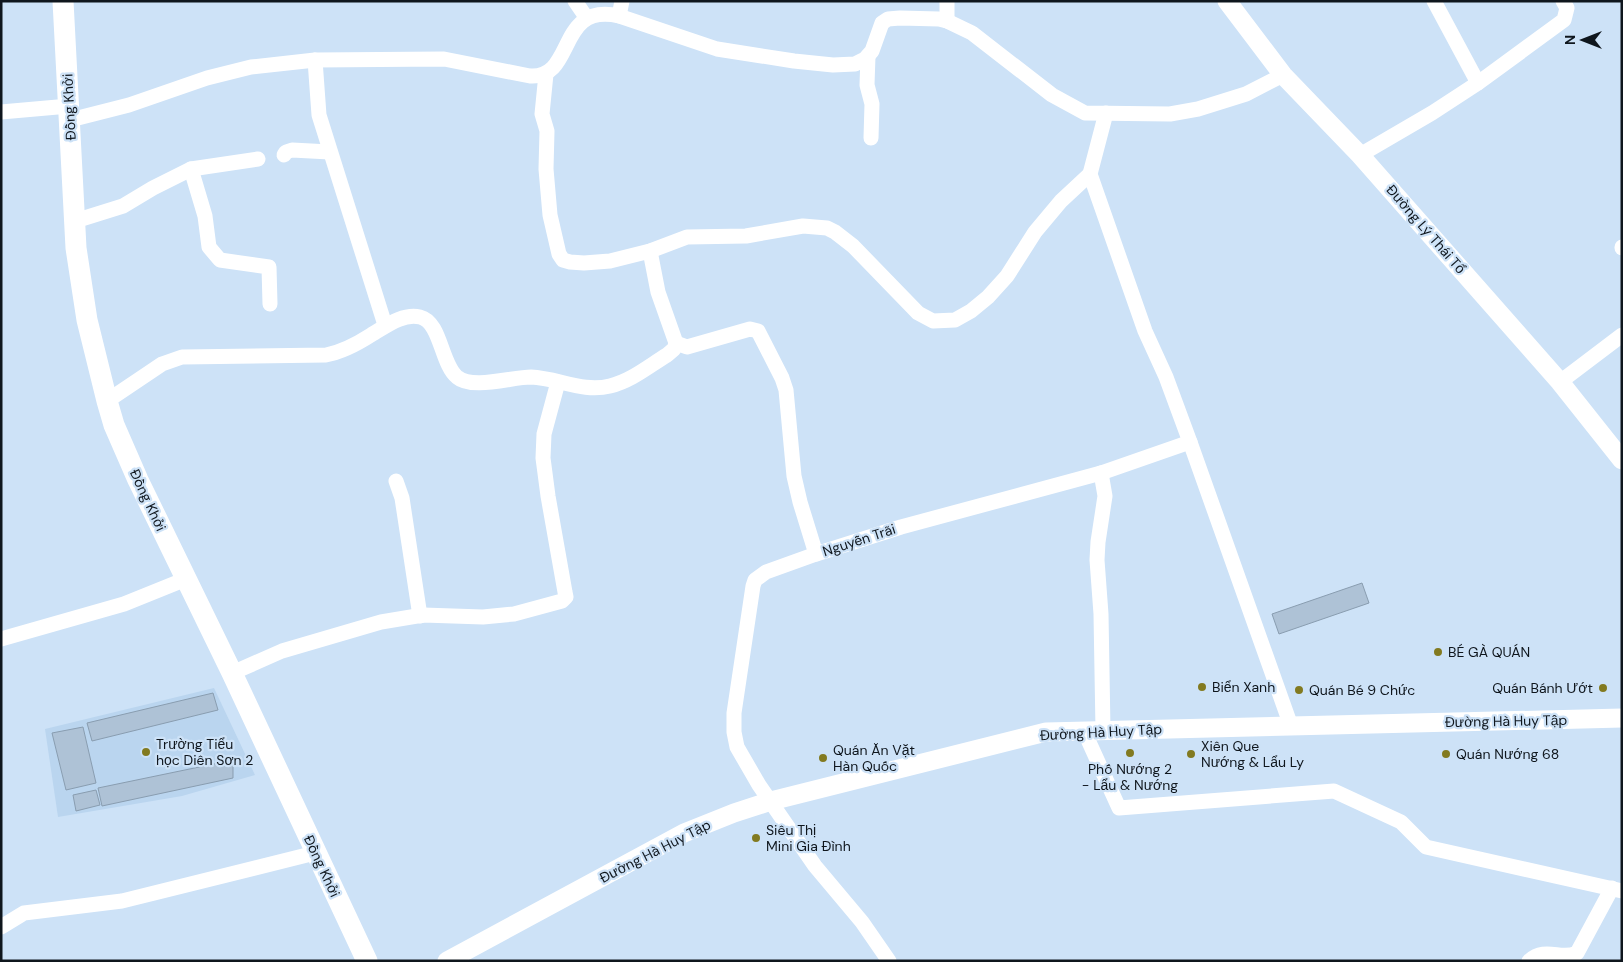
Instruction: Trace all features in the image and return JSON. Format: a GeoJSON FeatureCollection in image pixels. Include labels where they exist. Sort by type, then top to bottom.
{"type":"FeatureCollection","features":[{"type":"Feature","properties":{"kind":"main road","name":"Đồng Khởi"},"geometry":{"type":"LineString","coordinates":[[63,1],[76,248],[86,320],[114,424],[138,480],[367,961]]}},
{"type":"Feature","properties":{"kind":"street"},"geometry":{"type":"LineString","coordinates":[[575,1],[586,17]]}},
{"type":"Feature","properties":{"kind":"street"},"geometry":{"type":"LineString","coordinates":[[947,1],[947,21]]}},
{"type":"Feature","properties":{"kind":"street","name":"Đường Lý Thái Tổ"},"geometry":{"type":"LineString","coordinates":[[1227,1],[1282,75],[1360,155],[1560,382],[1622,460]]}},
{"type":"Feature","properties":{"kind":"street"},"geometry":{"type":"LineString","coordinates":[[1434,1],[1478,83]]}},
{"type":"Feature","properties":{"kind":"street"},"geometry":{"type":"LineString","coordinates":[[1360,155],[1432,113],[1478,83],[1564,20],[1567,8],[1563,1]]}},
{"type":"Feature","properties":{"kind":"street"},"geometry":{"type":"LineString","coordinates":[[1106,113],[1090,174],[1061,201],[1035,232],[1007,276],[988,297],[971,311],[955,320],[933,321],[918,313],[854,246],[836,232],[827,228],[803,226],[746,236],[687,237],[650,251],[610,261],[570,262],[563,260],[558,254],[550,215],[546,169],[547,131],[542,114],[546,74],[560,57],[578,25],[586,17],[621,9],[717,49],[785,60],[846,65],[861,61],[868,56],[872,51],[880,27],[888,19],[929,18],[947,21],[972,33],[1052,95],[1074,109],[1085,113],[1106,113],[1170,114],[1198,109],[1246,94],[1282,75]]}},
{"type":"Feature","properties":{"kind":"street"},"geometry":{"type":"LineString","coordinates":[[868,56],[867,85],[872,104],[871,138]]}},
{"type":"Feature","properties":{"kind":"street"},"geometry":{"type":"LineString","coordinates":[[1,112],[70,113],[129,105],[207,78],[251,67],[315,60],[444,58],[530,76],[546,74]]}},
{"type":"Feature","properties":{"kind":"street"},"geometry":{"type":"LineString","coordinates":[[315,60],[319,115],[385,325]]}},
{"type":"Feature","properties":{"kind":"street"},"geometry":{"type":"LineString","coordinates":[[284,155],[292,150],[330,152]]}},
{"type":"Feature","properties":{"kind":"street"},"geometry":{"type":"LineString","coordinates":[[75,220],[123,206],[191,169],[258,159]]}},
{"type":"Feature","properties":{"kind":"street"},"geometry":{"type":"LineString","coordinates":[[191,169],[205,216],[209,247],[220,260],[269,267],[270,304]]}},
{"type":"Feature","properties":{"kind":"street"},"geometry":{"type":"LineString","coordinates":[[1090,174],[1146,331],[1166,377],[1190,442],[1292,726]]}},
{"type":"Feature","properties":{"kind":"street"},"geometry":{"type":"LineString","coordinates":[[107,401],[162,364],[182,357],[326,355],[345,349],[370,336],[385,325],[404,318],[413,317],[421,317],[428,321],[433,328],[450,369],[456,377],[465,382],[475,383],[531,377],[594,389],[621,382],[667,355],[674,350],[676,343],[658,292],[650,251]]}},
{"type":"Feature","properties":{"kind":"street"},"geometry":{"type":"LineString","coordinates":[[676,343],[687,347],[750,329],[758,331],[782,378],[786,390],[794,476],[816,554]]}},
{"type":"Feature","properties":{"kind":"street"},"geometry":{"type":"LineString","coordinates":[[1560,382],[1622,335]]}},
{"type":"Feature","properties":{"kind":"street"},"geometry":{"type":"LineString","coordinates":[[232,674],[282,651],[359,627],[420,616],[483,617],[514,614],[562,601],[566,597],[542,458],[544,434],[558,382]]}},
{"type":"Feature","properties":{"kind":"street","name":"Nguyễn Trãi"},"geometry":{"type":"LineString","coordinates":[[889,961],[862,922],[815,866],[743,760],[737,747],[734,732],[734,713],[752,586],[755,580],[766,572],[901,527],[1101,473],[1190,442]]}},
{"type":"Feature","properties":{"kind":"street"},"geometry":{"type":"LineString","coordinates":[[1101,473],[1105,496],[1097,560],[1102,646],[1094,731],[1119,808],[1334,791],[1401,822],[1426,847],[1617,890],[1577,953],[1572,955],[1542,953],[1529,961]]}},
{"type":"Feature","properties":{"kind":"street"},"geometry":{"type":"LineString","coordinates":[[396,481],[402,498],[420,616]]}},
{"type":"Feature","properties":{"kind":"street"},"geometry":{"type":"LineString","coordinates":[[1,639],[124,604],[186,579]]}},
{"type":"Feature","properties":{"kind":"street","name":"Đường Hà Huy Tập"},"geometry":{"type":"LineString","coordinates":[[447,961],[684,833],[734,813],[771,801],[1046,732],[1622,718]]}},
{"type":"Feature","properties":{"kind":"street"},"geometry":{"type":"LineString","coordinates":[[1,927],[24,913],[122,901],[315,852]]}},
{"type":"Feature","properties":{"kind":"shaded area","name":"Trường Tiểu học Diên Sơn 2"},"geometry":{"type":"Polygon","coordinates":[[[214,688],[255,775],[182,796],[58,817],[45,729],[214,688]]]}},
{"type":"Feature","properties":{"kind":"building"},"geometry":{"type":"Polygon","coordinates":[[[1362,583],[1369,603],[1279,634],[1272,614],[1362,583]]]}},
{"type":"Feature","properties":{"kind":"building"},"geometry":{"type":"Polygon","coordinates":[[[213,693],[218,710],[92,741],[87,723],[213,693]]]}},
{"type":"Feature","properties":{"kind":"building"},"geometry":{"type":"Polygon","coordinates":[[[83,727],[96,783],[66,790],[52,733],[83,727]]]}},
{"type":"Feature","properties":{"kind":"building"},"geometry":{"type":"Polygon","coordinates":[[[233,760],[233,778],[102,806],[98,788],[233,760]]]}},
{"type":"Feature","properties":{"kind":"building"},"geometry":{"type":"Polygon","coordinates":[[[96,790],[100,805],[76,811],[73,795],[96,790]]]}},
{"type":"Feature","properties":{"kind":"place","name":"BÉ GÀ QUÁN"},"geometry":{"type":"Point","coordinates":[1438,652]}},
{"type":"Feature","properties":{"kind":"place","name":"Biển Xanh"},"geometry":{"type":"Point","coordinates":[1202,687]}},
{"type":"Feature","properties":{"kind":"place","name":"Quán Bánh Ướt"},"geometry":{"type":"Point","coordinates":[1603,688]}},
{"type":"Feature","properties":{"kind":"place","name":"Quán Bé 9 Chức"},"geometry":{"type":"Point","coordinates":[1299,690]}},
{"type":"Feature","properties":{"kind":"place","name":"Trường Tiểu học Diên Sơn 2"},"geometry":{"type":"Point","coordinates":[146,752]}},
{"type":"Feature","properties":{"kind":"place","name":"Phố Nướng 2 - Lẩu & Nướng"},"geometry":{"type":"Point","coordinates":[1130,753]}},
{"type":"Feature","properties":{"kind":"place","name":"Xiên Que Nướng & Lẩu Ly"},"geometry":{"type":"Point","coordinates":[1191,754]}},
{"type":"Feature","properties":{"kind":"place","name":"Quán Nướng 68"},"geometry":{"type":"Point","coordinates":[1446,754]}},
{"type":"Feature","properties":{"kind":"place","name":"Quán Ăn Vặt Hàn Quốc"},"geometry":{"type":"Point","coordinates":[823,758]}},
{"type":"Feature","properties":{"kind":"place","name":"Siêu Thị Mini Gia Đình"},"geometry":{"type":"Point","coordinates":[756,838]}}]}
